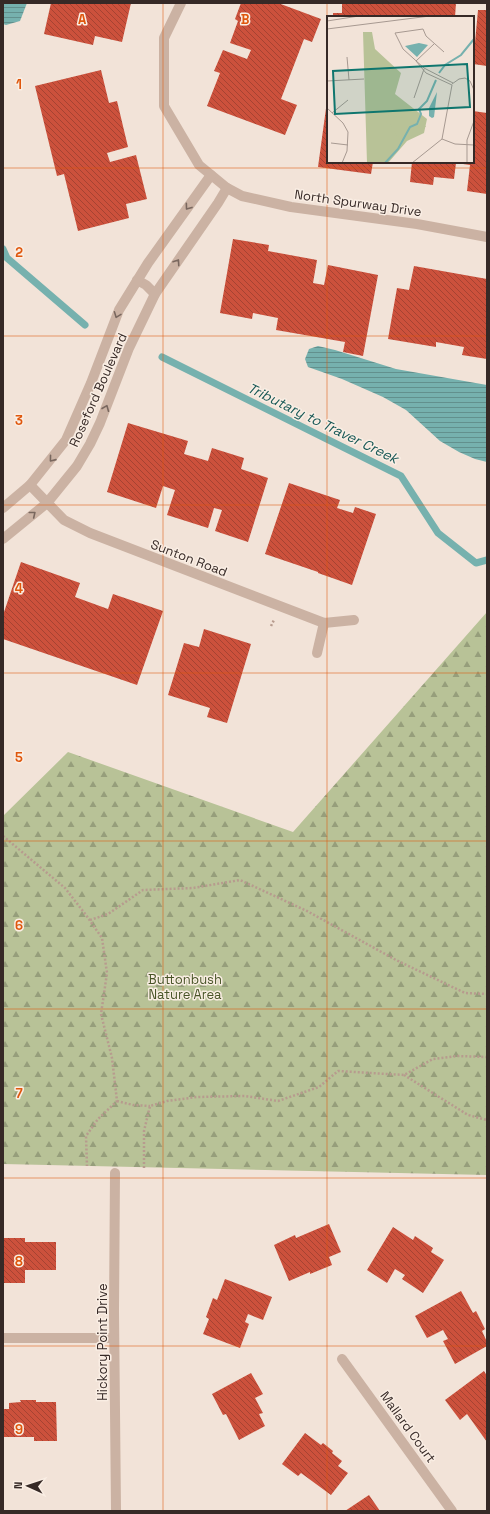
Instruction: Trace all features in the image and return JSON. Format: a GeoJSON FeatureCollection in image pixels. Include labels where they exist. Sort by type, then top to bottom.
{"type":"FeatureCollection","features":[{"type":"Feature","properties":{"kind":"street","name":"North Spurway Drive"},"geometry":{"type":"LineString","coordinates":[[181,3],[164,38],[164,106],[199,165],[227,188],[242,196],[291,207],[417,224],[487,237]]}},
{"type":"Feature","properties":{"kind":"street","name":"Roseford Boulevard"},"geometry":{"type":"LineString","coordinates":[[3,508],[30,485],[66,440],[91,383],[119,310],[137,280],[211,175]]}},
{"type":"Feature","properties":{"kind":"street","name":"Roseford Boulevard"},"geometry":{"type":"LineString","coordinates":[[3,539],[47,503],[78,466],[90,444],[130,348],[155,294],[227,188]]}},
{"type":"Feature","properties":{"kind":"street"},"geometry":{"type":"LineString","coordinates":[[137,280],[146,285],[155,294]]}},
{"type":"Feature","properties":{"kind":"street","name":"Sunton Road"},"geometry":{"type":"LineString","coordinates":[[30,485],[64,520],[90,534],[324,623],[354,620]]}},
{"type":"Feature","properties":{"kind":"street"},"geometry":{"type":"LineString","coordinates":[[317,653],[324,623]]}},
{"type":"Feature","properties":{"kind":"street","name":"Hickory Point Drive"},"geometry":{"type":"LineString","coordinates":[[115,1173],[114,1338],[116,1511]]}},
{"type":"Feature","properties":{"kind":"street"},"geometry":{"type":"LineString","coordinates":[[3,1338],[114,1338]]}},
{"type":"Feature","properties":{"kind":"street","name":"Mallard Court"},"geometry":{"type":"LineString","coordinates":[[342,1359],[452,1511]]}},
{"type":"Feature","properties":{"kind":"path"},"geometry":{"type":"LineString","coordinates":[[3,836],[65,888],[102,938],[107,973],[101,1014],[112,1058],[117,1100]]}},
{"type":"Feature","properties":{"kind":"path"},"geometry":{"type":"LineString","coordinates":[[90,920],[108,914],[142,890],[193,888],[240,880],[307,911],[396,960],[465,993],[487,994]]}},
{"type":"Feature","properties":{"kind":"path"},"geometry":{"type":"LineString","coordinates":[[404,1075],[433,1059],[457,1056],[487,1057]]}},
{"type":"Feature","properties":{"kind":"path"},"geometry":{"type":"LineString","coordinates":[[117,1100],[133,1106],[150,1106],[167,1101],[197,1097],[245,1096],[278,1101],[319,1088],[338,1071],[404,1075],[468,1115],[487,1120]]}},
{"type":"Feature","properties":{"kind":"path"},"geometry":{"type":"LineString","coordinates":[[87,1166],[86,1136],[98,1119],[117,1100]]}},
{"type":"Feature","properties":{"kind":"path"},"geometry":{"type":"LineString","coordinates":[[144,1168],[144,1131],[150,1106]]}},
{"type":"Feature","properties":{"kind":"green space","name":"Buttonbush Nature Area"},"geometry":{"type":"Polygon","coordinates":[[[487,612],[487,1175],[3,1164],[3,816],[68,752],[293,832],[487,612]]]}},
{"type":"Feature","properties":{"kind":"water"},"geometry":{"type":"Polygon","coordinates":[[[3,3],[27,3],[20,21],[6,25],[3,24],[3,3]]]}},
{"type":"Feature","properties":{"kind":"water"},"geometry":{"type":"Polygon","coordinates":[[[318,346],[396,369],[487,385],[487,462],[475,459],[459,452],[440,441],[406,410],[383,397],[342,379],[308,367],[305,359],[309,349],[318,346]]]}},
{"type":"Feature","properties":{"kind":"building"},"geometry":{"type":"Polygon","coordinates":[[[51,3],[131,3],[122,42],[95,36],[93,45],[44,34],[51,3]]]}},
{"type":"Feature","properties":{"kind":"building"},"geometry":{"type":"Polygon","coordinates":[[[241,3],[278,3],[321,19],[312,42],[304,39],[281,99],[297,105],[285,135],[207,106],[220,73],[214,71],[223,50],[247,59],[251,50],[230,43],[238,21],[235,19],[241,3]]]}},
{"type":"Feature","properties":{"kind":"building"},"geometry":{"type":"Polygon","coordinates":[[[342,3],[456,3],[455,16],[333,16],[333,13],[342,13],[342,3]]]}},
{"type":"Feature","properties":{"kind":"building"},"geometry":{"type":"Polygon","coordinates":[[[478,10],[487,10],[487,66],[474,64],[478,10]]]}},
{"type":"Feature","properties":{"kind":"building"},"geometry":{"type":"Polygon","coordinates":[[[101,70],[109,103],[117,101],[128,147],[107,153],[110,162],[136,155],[147,199],[126,204],[129,218],[78,231],[64,174],[57,176],[35,86],[101,70]]]}},
{"type":"Feature","properties":{"kind":"building"},"geometry":{"type":"Polygon","coordinates":[[[327,101],[327,163],[373,163],[371,174],[318,167],[327,101]]]}},
{"type":"Feature","properties":{"kind":"building"},"geometry":{"type":"Polygon","coordinates":[[[474,111],[487,113],[487,194],[467,191],[470,165],[456,163],[474,163],[474,111]]]}},
{"type":"Feature","properties":{"kind":"building"},"geometry":{"type":"Polygon","coordinates":[[[412,163],[456,163],[454,179],[434,177],[433,185],[410,182],[412,163]]]}},
{"type":"Feature","properties":{"kind":"building"},"geometry":{"type":"Polygon","coordinates":[[[233,239],[269,245],[268,251],[317,260],[313,283],[324,285],[328,265],[378,275],[363,356],[343,352],[345,342],[276,330],[278,318],[253,313],[252,319],[220,313],[233,239]]]}},
{"type":"Feature","properties":{"kind":"building"},"geometry":{"type":"Polygon","coordinates":[[[414,266],[487,279],[487,359],[462,355],[464,347],[436,342],[436,347],[388,339],[397,288],[409,290],[414,266]]]}},
{"type":"Feature","properties":{"kind":"building"},"geometry":{"type":"Polygon","coordinates":[[[128,423],[188,441],[184,454],[208,461],[212,448],[244,458],[241,469],[268,478],[248,542],[215,531],[222,510],[214,508],[208,528],[167,515],[175,490],[163,486],[156,508],[107,492],[128,423]]]}},
{"type":"Feature","properties":{"kind":"building"},"geometry":{"type":"Polygon","coordinates":[[[289,483],[340,500],[337,508],[353,513],[355,507],[376,514],[352,585],[265,554],[289,483]]]}},
{"type":"Feature","properties":{"kind":"building"},"geometry":{"type":"Polygon","coordinates":[[[21,562],[80,583],[75,597],[108,609],[113,594],[163,611],[137,685],[3,639],[3,615],[21,562]]]}},
{"type":"Feature","properties":{"kind":"building"},"geometry":{"type":"Polygon","coordinates":[[[204,629],[251,644],[227,723],[207,717],[210,708],[168,695],[184,643],[199,647],[204,629]]]}},
{"type":"Feature","properties":{"kind":"building"},"geometry":{"type":"Polygon","coordinates":[[[329,1224],[341,1252],[329,1257],[332,1265],[289,1281],[274,1245],[295,1235],[296,1238],[329,1224]]]}},
{"type":"Feature","properties":{"kind":"building"},"geometry":{"type":"Polygon","coordinates":[[[393,1227],[413,1240],[415,1236],[433,1248],[431,1252],[444,1260],[423,1293],[402,1279],[405,1275],[395,1269],[387,1283],[367,1270],[393,1227]]]}},
{"type":"Feature","properties":{"kind":"building"},"geometry":{"type":"Polygon","coordinates":[[[3,1238],[25,1238],[25,1242],[56,1242],[56,1270],[25,1270],[25,1283],[3,1283],[3,1238]]]}},
{"type":"Feature","properties":{"kind":"building"},"geometry":{"type":"Polygon","coordinates":[[[225,1279],[272,1297],[263,1320],[248,1314],[245,1322],[249,1324],[240,1348],[203,1334],[209,1319],[206,1317],[213,1298],[217,1300],[225,1279]]]}},
{"type":"Feature","properties":{"kind":"building"},"geometry":{"type":"Polygon","coordinates":[[[461,1291],[473,1313],[476,1311],[485,1329],[482,1331],[487,1342],[487,1346],[455,1364],[443,1341],[448,1339],[443,1330],[427,1338],[415,1316],[461,1291]]]}},
{"type":"Feature","properties":{"kind":"building"},"geometry":{"type":"Polygon","coordinates":[[[484,1371],[487,1376],[487,1442],[467,1414],[460,1420],[445,1400],[484,1371]]]}},
{"type":"Feature","properties":{"kind":"building"},"geometry":{"type":"Polygon","coordinates":[[[251,1373],[263,1394],[255,1398],[263,1413],[259,1414],[265,1426],[239,1440],[226,1414],[223,1415],[212,1394],[251,1373]]]}},
{"type":"Feature","properties":{"kind":"building"},"geometry":{"type":"Polygon","coordinates":[[[20,1400],[56,1402],[57,1441],[34,1441],[34,1437],[3,1437],[3,1409],[9,1409],[9,1403],[21,1402],[20,1400]]]}},
{"type":"Feature","properties":{"kind":"building"},"geometry":{"type":"Polygon","coordinates":[[[305,1433],[321,1445],[323,1443],[333,1451],[332,1453],[342,1461],[338,1466],[348,1473],[331,1495],[301,1473],[298,1476],[282,1464],[305,1433]]]}},
{"type":"Feature","properties":{"kind":"building"},"geometry":{"type":"Polygon","coordinates":[[[369,1495],[380,1511],[345,1511],[369,1495]]]}},
{"type":"Feature","properties":{"kind":"waterway","name":"Tributary to Traver Creek"},"geometry":{"type":"LineString","coordinates":[[3,249],[7,258],[85,325]]}},
{"type":"Feature","properties":{"kind":"waterway","name":"Tributary to Traver Creek"},"geometry":{"type":"LineString","coordinates":[[162,357],[401,476],[438,533],[476,563],[487,560]]}}]}
